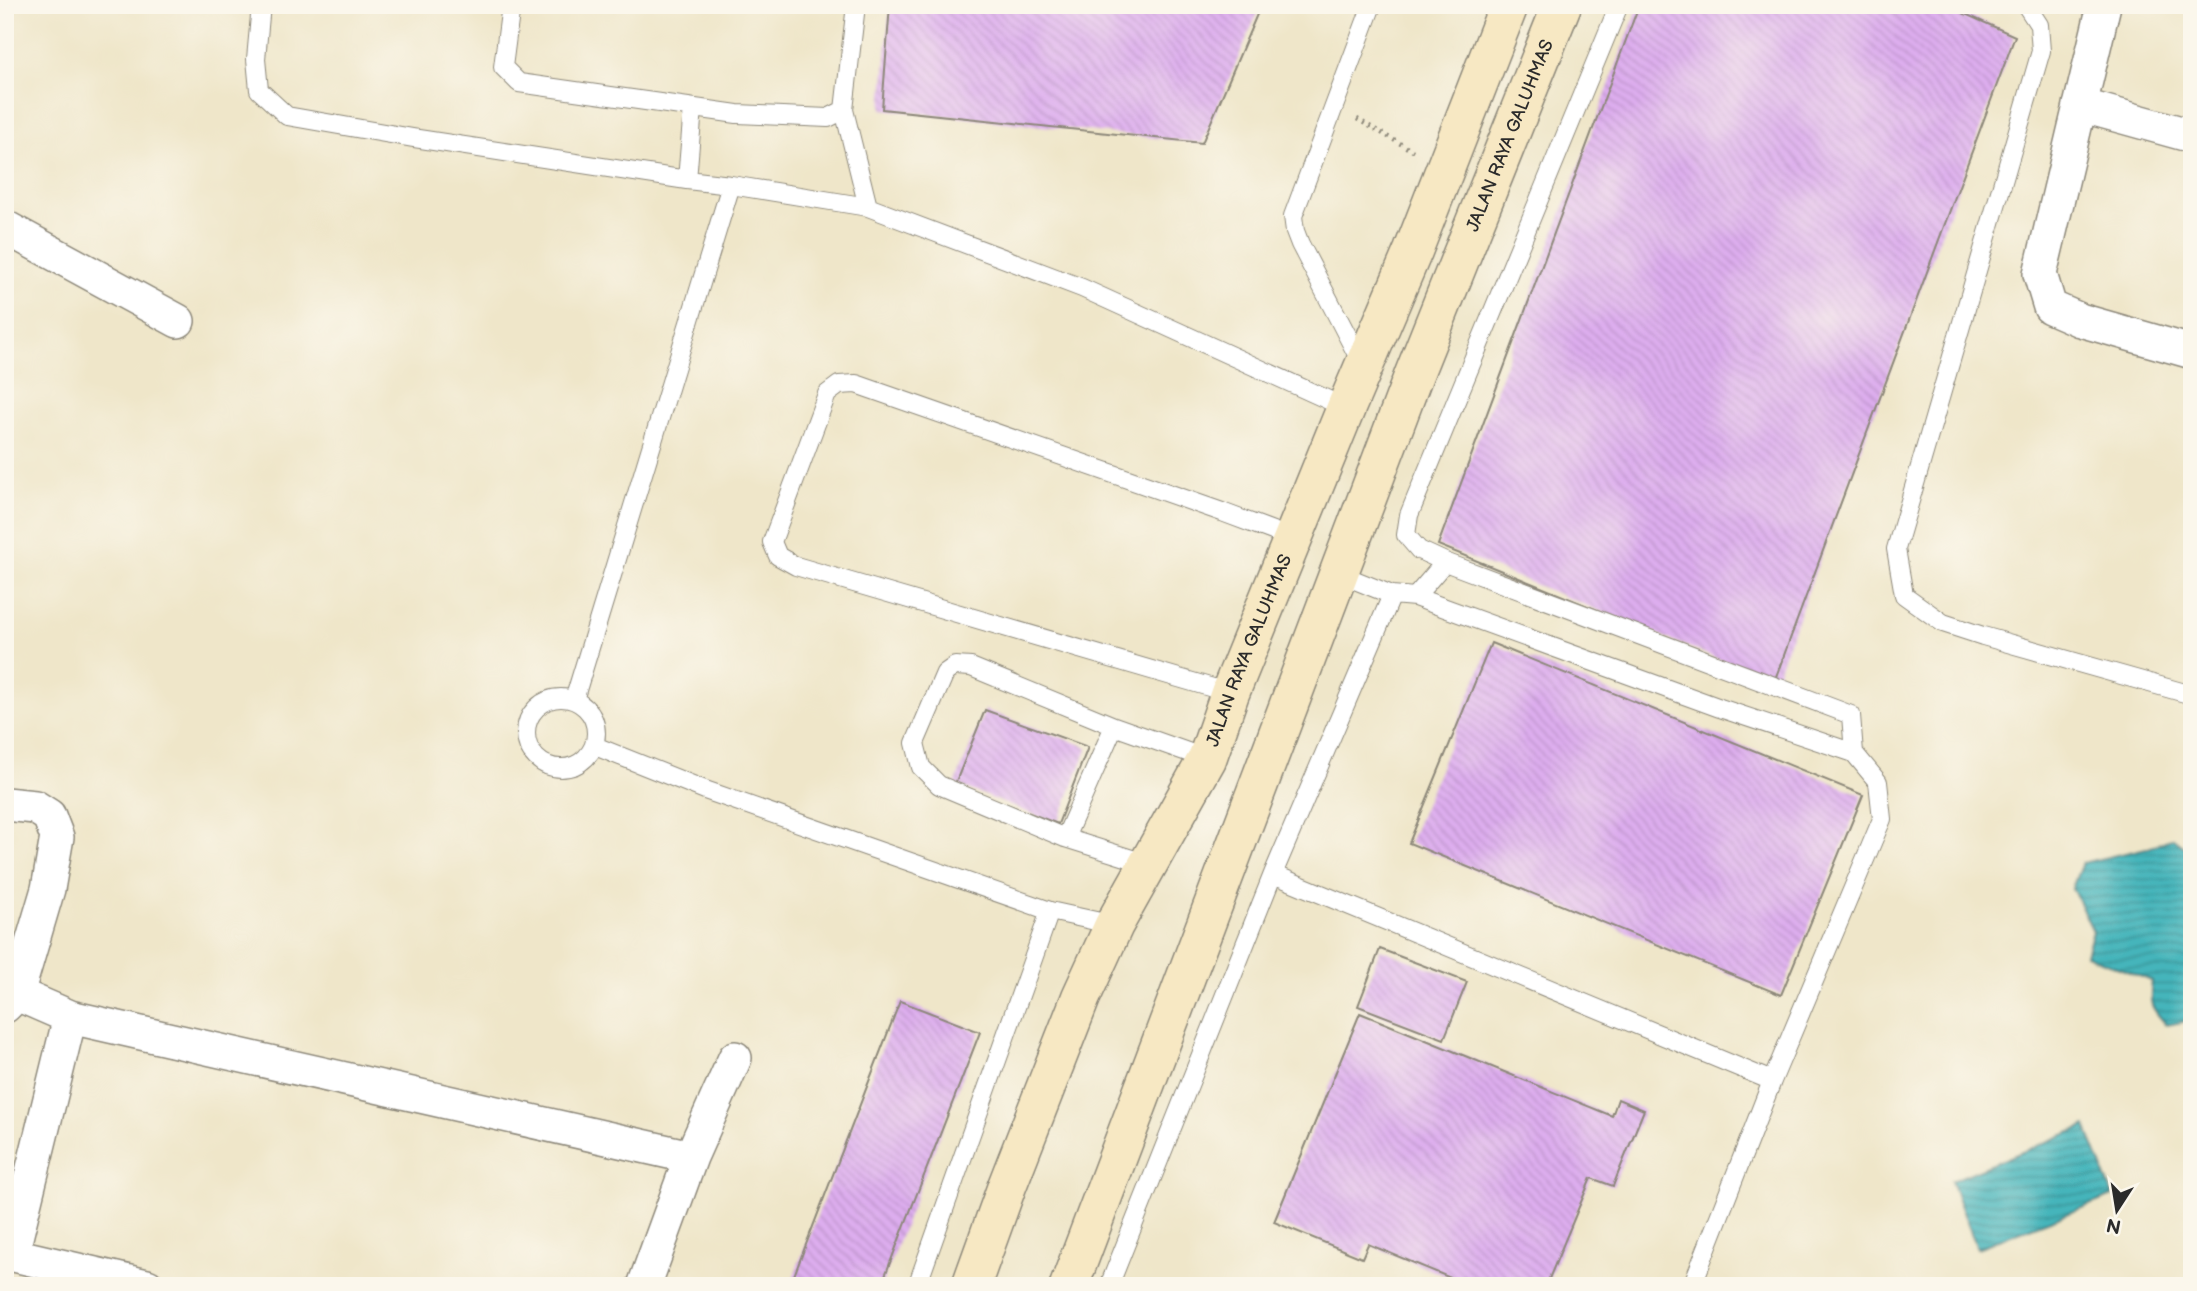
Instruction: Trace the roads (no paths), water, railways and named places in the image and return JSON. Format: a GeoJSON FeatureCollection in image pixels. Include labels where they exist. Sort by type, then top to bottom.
{"type":"FeatureCollection","features":[{"type":"Feature","properties":{"kind":"main road","name":"JALAN RAYA GALUHMAS"},"geometry":{"type":"LineString","coordinates":[[971,1286],[1081,997],[1114,925],[1207,760],[1230,693],[1413,251],[1508,5]]}},
{"type":"Feature","properties":{"kind":"main road","name":"JALAN RAYA GALUHMAS"},"geometry":{"type":"LineString","coordinates":[[1069,1286],[1414,374],[1562,5]]}},
{"type":"Feature","properties":{"kind":"street"},"geometry":{"type":"LineString","coordinates":[[2104,5],[2040,274],[2050,307],[2080,320],[2192,352]]}},
{"type":"Feature","properties":{"kind":"street"},"geometry":{"type":"LineString","coordinates":[[2080,105],[2192,136]]}},
{"type":"Feature","properties":{"kind":"street"},"geometry":{"type":"LineString","coordinates":[[5,226],[178,321]]}},
{"type":"Feature","properties":{"kind":"street"},"geometry":{"type":"LineString","coordinates":[[5,804],[35,807],[50,816],[57,837],[48,888],[11,1000],[70,1017],[691,1157]]}},
{"type":"Feature","properties":{"kind":"street"},"geometry":{"type":"LineString","coordinates":[[70,1017],[9,1253],[147,1286]]}},
{"type":"Feature","properties":{"kind":"street"},"geometry":{"type":"LineString","coordinates":[[643,1286],[691,1157],[735,1058]]}},
{"type":"Feature","properties":{"kind":"lane"},"geometry":{"type":"LineString","coordinates":[[261,5],[256,59],[259,90],[287,116],[868,207],[1082,288],[1346,408]]}},
{"type":"Feature","properties":{"kind":"lane"},"geometry":{"type":"LineString","coordinates":[[511,5],[503,67],[519,83],[737,114],[828,118],[844,110]]}},
{"type":"Feature","properties":{"kind":"lane"},"geometry":{"type":"LineString","coordinates":[[856,5],[844,110],[868,207]]}},
{"type":"Feature","properties":{"kind":"lane"},"geometry":{"type":"LineString","coordinates":[[1363,368],[1300,244],[1293,216],[1372,5]]}},
{"type":"Feature","properties":{"kind":"lane"},"geometry":{"type":"LineString","coordinates":[[1619,5],[1409,515],[1406,535],[1419,550],[1445,562],[1851,715],[1854,753]]}},
{"type":"Feature","properties":{"kind":"lane"},"geometry":{"type":"LineString","coordinates":[[2026,5],[2039,25],[2041,51],[1896,549],[1904,594],[1943,623],[2192,695]]}},
{"type":"Feature","properties":{"kind":"lane"},"geometry":{"type":"LineString","coordinates":[[687,180],[693,108]]}},
{"type":"Feature","properties":{"kind":"lane"},"geometry":{"type":"LineString","coordinates":[[574,700],[731,184]]}},
{"type":"Feature","properties":{"kind":"lane"},"geometry":{"type":"LineString","coordinates":[[1230,693],[796,566],[778,556],[772,542],[828,394],[839,385],[856,384],[1294,539]]}},
{"type":"Feature","properties":{"kind":"lane"},"geometry":{"type":"LineString","coordinates":[[1415,597],[1445,562]]}},
{"type":"Feature","properties":{"kind":"lane"},"geometry":{"type":"LineString","coordinates":[[1340,573],[1392,595],[1415,597],[1720,708],[1854,753],[1878,782],[1882,819],[1772,1081],[1692,1286]]}},
{"type":"Feature","properties":{"kind":"lane"},"geometry":{"type":"LineString","coordinates":[[1109,1286],[1273,874],[1392,595]]}},
{"type":"Feature","properties":{"kind":"lane"},"geometry":{"type":"LineString","coordinates":[[1147,864],[1065,838],[939,785],[921,767],[915,743],[945,673],[955,666],[971,667],[1114,726],[1207,760]]}},
{"type":"Feature","properties":{"kind":"lane"},"geometry":{"type":"LineString","coordinates":[[561,697],[574,700],[586,708],[594,719],[597,733],[594,746],[587,757],[575,765],[562,768],[548,766],[537,758],[529,747],[526,733],[528,719],[536,708],[548,700],[561,697]]}},
{"type":"Feature","properties":{"kind":"lane"},"geometry":{"type":"LineString","coordinates":[[1065,838],[1114,726]]}},
{"type":"Feature","properties":{"kind":"lane"},"geometry":{"type":"LineString","coordinates":[[594,746],[705,790],[1050,911],[1114,925]]}},
{"type":"Feature","properties":{"kind":"lane"},"geometry":{"type":"LineString","coordinates":[[1273,874],[1772,1081]]}},
{"type":"Feature","properties":{"kind":"lane"},"geometry":{"type":"LineString","coordinates":[[917,1286],[1050,911]]}},
{"type":"Feature","properties":{"kind":"water"},"geometry":{"type":"Polygon","coordinates":[[[2173,838],[2192,853],[2192,1020],[2167,1025],[2152,1005],[2152,981],[2086,955],[2093,931],[2072,888],[2082,863],[2151,847],[2173,838]]]}},
{"type":"Feature","properties":{"kind":"water"},"geometry":{"type":"Polygon","coordinates":[[[2086,1126],[2113,1196],[1977,1248],[1951,1181],[2086,1126]]]}}]}
